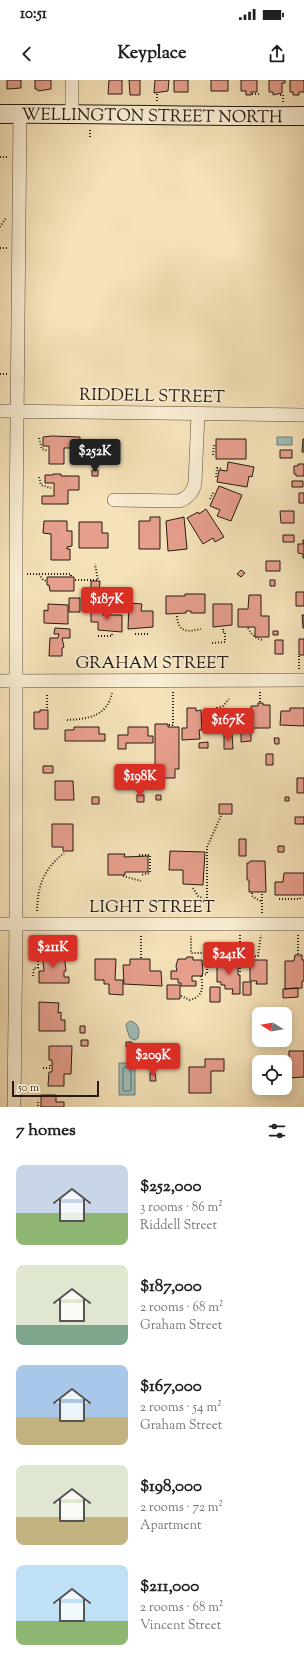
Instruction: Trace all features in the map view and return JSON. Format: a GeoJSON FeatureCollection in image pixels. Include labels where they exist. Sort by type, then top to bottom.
{"type":"FeatureCollection","features":[{"type":"Feature","properties":{"kind":"main road","name":"WELLINGTON STREET NORTH"},"geometry":{"type":"LineString","coordinates":[[0,114],[304,116]]}},
{"type":"Feature","properties":{"kind":"street"},"geometry":{"type":"LineString","coordinates":[[72,80],[72,114]]}},
{"type":"Feature","properties":{"kind":"street"},"geometry":{"type":"LineString","coordinates":[[14,1107],[16,924],[16,574],[20,114]]}},
{"type":"Feature","properties":{"kind":"street","name":"RIDDELL STREET"},"geometry":{"type":"LineString","coordinates":[[0,411],[304,415]]}},
{"type":"Feature","properties":{"kind":"street"},"geometry":{"type":"LineString","coordinates":[[114,500],[179,501],[185,499],[190,494],[196,483],[198,414]]}},
{"type":"Feature","properties":{"kind":"street","name":"GRAHAM STREET"},"geometry":{"type":"LineString","coordinates":[[0,681],[304,680]]}},
{"type":"Feature","properties":{"kind":"street","name":"LIGHT STREET"},"geometry":{"type":"LineString","coordinates":[[0,924],[301,928]]}},
{"type":"Feature","properties":{"kind":"path"},"geometry":{"type":"LineString","coordinates":[[252,94],[260,94]]}},
{"type":"Feature","properties":{"kind":"path"},"geometry":{"type":"LineString","coordinates":[[280,95],[283,95],[283,107]]}},
{"type":"Feature","properties":{"kind":"path"},"geometry":{"type":"LineString","coordinates":[[0,157],[10,157]]}},
{"type":"Feature","properties":{"kind":"path"},"geometry":{"type":"LineString","coordinates":[[0,227],[7,217]]}},
{"type":"Feature","properties":{"kind":"path"},"geometry":{"type":"LineString","coordinates":[[0,248],[10,248]]}},
{"type":"Feature","properties":{"kind":"path"},"geometry":{"type":"LineString","coordinates":[[40,438],[42,449],[48,451]]}},
{"type":"Feature","properties":{"kind":"path"},"geometry":{"type":"LineString","coordinates":[[213,455],[214,444]]}},
{"type":"Feature","properties":{"kind":"path"},"geometry":{"type":"LineString","coordinates":[[216,477],[217,468],[223,469]]}},
{"type":"Feature","properties":{"kind":"path"},"geometry":{"type":"LineString","coordinates":[[39,478],[41,486],[51,488]]}},
{"type":"Feature","properties":{"kind":"path"},"geometry":{"type":"LineString","coordinates":[[210,498],[214,491]]}},
{"type":"Feature","properties":{"kind":"path"},"geometry":{"type":"LineString","coordinates":[[76,580],[98,580],[95,564]]}},
{"type":"Feature","properties":{"kind":"path"},"geometry":{"type":"LineString","coordinates":[[16,574],[70,574],[71,576]]}},
{"type":"Feature","properties":{"kind":"path"},"geometry":{"type":"LineString","coordinates":[[39,574],[43,580],[46,581]]}},
{"type":"Feature","properties":{"kind":"path"},"geometry":{"type":"LineString","coordinates":[[177,616],[178,623],[184,630],[191,631],[202,629]]}},
{"type":"Feature","properties":{"kind":"path"},"geometry":{"type":"LineString","coordinates":[[248,628],[257,639],[263,640]]}},
{"type":"Feature","properties":{"kind":"path"},"geometry":{"type":"LineString","coordinates":[[212,643],[225,642],[225,632],[222,632],[223,629]]}},
{"type":"Feature","properties":{"kind":"path"},"geometry":{"type":"LineString","coordinates":[[98,636],[112,636],[112,633]]}},
{"type":"Feature","properties":{"kind":"path"},"geometry":{"type":"LineString","coordinates":[[136,634],[149,634]]}},
{"type":"Feature","properties":{"kind":"path"},"geometry":{"type":"LineString","coordinates":[[66,720],[87,719],[98,714],[105,708],[111,701],[112,680]]}},
{"type":"Feature","properties":{"kind":"path"},"geometry":{"type":"LineString","coordinates":[[260,688],[260,702]]}},
{"type":"Feature","properties":{"kind":"path"},"geometry":{"type":"LineString","coordinates":[[47,689],[47,708]]}},
{"type":"Feature","properties":{"kind":"path"},"geometry":{"type":"LineString","coordinates":[[169,725],[173,725],[173,689]]}},
{"type":"Feature","properties":{"kind":"path"},"geometry":{"type":"LineString","coordinates":[[223,713],[216,713],[217,708],[230,699]]}},
{"type":"Feature","properties":{"kind":"path"},"geometry":{"type":"LineString","coordinates":[[208,916],[207,847],[221,816]]}},
{"type":"Feature","properties":{"kind":"path"},"geometry":{"type":"LineString","coordinates":[[37,917],[41,883],[51,866],[64,853]]}},
{"type":"Feature","properties":{"kind":"path"},"geometry":{"type":"LineString","coordinates":[[139,855],[150,855],[150,873],[141,875]]}},
{"type":"Feature","properties":{"kind":"path"},"geometry":{"type":"LineString","coordinates":[[123,876],[141,881]]}},
{"type":"Feature","properties":{"kind":"path"},"geometry":{"type":"LineString","coordinates":[[194,888],[198,896],[207,901]]}},
{"type":"Feature","properties":{"kind":"path"},"geometry":{"type":"LineString","coordinates":[[252,893],[252,896],[262,902]]}},
{"type":"Feature","properties":{"kind":"path"},"geometry":{"type":"LineString","coordinates":[[262,894],[262,916]]}},
{"type":"Feature","properties":{"kind":"path"},"geometry":{"type":"LineString","coordinates":[[280,899],[300,899],[300,896]]}},
{"type":"Feature","properties":{"kind":"path"},"geometry":{"type":"LineString","coordinates":[[298,954],[301,928]]}},
{"type":"Feature","properties":{"kind":"path"},"geometry":{"type":"LineString","coordinates":[[240,932],[240,972]]}},
{"type":"Feature","properties":{"kind":"path"},"geometry":{"type":"LineString","coordinates":[[246,957],[258,956],[261,932]]}},
{"type":"Feature","properties":{"kind":"path"},"geometry":{"type":"LineString","coordinates":[[49,951],[55,942],[55,933]]}},
{"type":"Feature","properties":{"kind":"path"},"geometry":{"type":"LineString","coordinates":[[141,933],[141,958]]}},
{"type":"Feature","properties":{"kind":"path"},"geometry":{"type":"LineString","coordinates":[[181,996],[186,1000],[190,1000],[199,995],[202,988],[201,975],[207,974],[207,955],[202,953],[191,953],[191,933]]}},
{"type":"Feature","properties":{"kind":"path"},"geometry":{"type":"LineString","coordinates":[[33,976],[34,968],[38,968],[38,961]]}},
{"type":"Feature","properties":{"kind":"path"},"geometry":{"type":"LineString","coordinates":[[43,1068],[50,1068],[50,1063]]}},
{"type":"Feature","properties":{"kind":"path"},"geometry":{"type":"LineString","coordinates":[[38,1102],[38,1107]]}},
{"type":"Feature","properties":{"kind":"water"},"geometry":{"type":"Polygon","coordinates":[[[277,437],[292,437],[292,445],[277,445],[277,437]]]}},
{"type":"Feature","properties":{"kind":"water"},"geometry":{"type":"Polygon","coordinates":[[[130,1021],[135,1023],[138,1027],[138,1038],[135,1040],[130,1038],[127,1030],[126,1024],[130,1021]]]}},
{"type":"Feature","properties":{"kind":"water"},"geometry":{"type":"Polygon","coordinates":[[[119,1063],[135,1063],[135,1095],[119,1095],[119,1063]]]}},
{"type":"Feature","properties":{"kind":"building"},"geometry":{"type":"Polygon","coordinates":[[[7,80],[21,80],[21,88],[7,89],[7,80]]]}},
{"type":"Feature","properties":{"kind":"building"},"geometry":{"type":"Polygon","coordinates":[[[35,80],[51,80],[51,89],[38,91],[35,89],[35,80]]]}},
{"type":"Feature","properties":{"kind":"building"},"geometry":{"type":"Polygon","coordinates":[[[109,80],[122,80],[122,94],[108,94],[109,80]]]}},
{"type":"Feature","properties":{"kind":"building"},"geometry":{"type":"Polygon","coordinates":[[[129,80],[140,80],[140,95],[130,95],[129,80]]]}},
{"type":"Feature","properties":{"kind":"building"},"geometry":{"type":"Polygon","coordinates":[[[155,80],[169,80],[168,91],[154,93],[155,80]]]}},
{"type":"Feature","properties":{"kind":"building"},"geometry":{"type":"Polygon","coordinates":[[[174,80],[188,80],[188,92],[174,92],[174,80]]]}},
{"type":"Feature","properties":{"kind":"building"},"geometry":{"type":"Polygon","coordinates":[[[211,80],[228,80],[228,91],[211,91],[211,80]]]}},
{"type":"Feature","properties":{"kind":"building"},"geometry":{"type":"Polygon","coordinates":[[[241,80],[257,80],[257,92],[251,92],[251,95],[246,95],[246,91],[241,91],[241,80]]]}},
{"type":"Feature","properties":{"kind":"building"},"geometry":{"type":"Polygon","coordinates":[[[269,80],[285,80],[285,83],[282,83],[282,93],[273,95],[273,92],[269,92],[269,80]]]}},
{"type":"Feature","properties":{"kind":"building"},"geometry":{"type":"Polygon","coordinates":[[[290,80],[304,80],[304,92],[299,92],[299,95],[293,95],[293,92],[290,92],[290,80]]]}},
{"type":"Feature","properties":{"kind":"building"},"geometry":{"type":"Polygon","coordinates":[[[43,437],[80,437],[80,448],[64,448],[64,464],[49,464],[49,446],[43,446],[43,437]]]}},
{"type":"Feature","properties":{"kind":"building"},"geometry":{"type":"Polygon","coordinates":[[[216,439],[246,439],[246,459],[216,459],[216,439]]]}},
{"type":"Feature","properties":{"kind":"building"},"geometry":{"type":"Polygon","coordinates":[[[303,439],[304,452],[302,452],[303,439]]]}},
{"type":"Feature","properties":{"kind":"building"},"geometry":{"type":"Polygon","coordinates":[[[280,450],[292,450],[292,458],[280,458],[280,450]]]}},
{"type":"Feature","properties":{"kind":"building"},"geometry":{"type":"Polygon","coordinates":[[[228,462],[254,467],[252,477],[249,476],[247,487],[217,482],[219,470],[227,471],[228,462]]]}},
{"type":"Feature","properties":{"kind":"building"},"geometry":{"type":"Polygon","coordinates":[[[298,464],[304,464],[304,476],[296,476],[296,474],[294,474],[294,466],[298,466],[298,464]]]}},
{"type":"Feature","properties":{"kind":"building"},"geometry":{"type":"Polygon","coordinates":[[[92,470],[98,470],[98,476],[92,476],[92,470]]]}},
{"type":"Feature","properties":{"kind":"building"},"geometry":{"type":"Polygon","coordinates":[[[61,474],[61,476],[79,476],[79,490],[68,490],[68,504],[42,504],[42,496],[54,496],[54,483],[45,483],[45,475],[61,474]]]}},
{"type":"Feature","properties":{"kind":"building"},"geometry":{"type":"Polygon","coordinates":[[[292,481],[303,481],[303,487],[292,487],[292,481]]]}},
{"type":"Feature","properties":{"kind":"building"},"geometry":{"type":"Polygon","coordinates":[[[219,486],[242,495],[231,521],[217,516],[220,510],[210,506],[219,486]]]}},
{"type":"Feature","properties":{"kind":"building"},"geometry":{"type":"Polygon","coordinates":[[[299,493],[304,493],[304,503],[299,503],[299,493]]]}},
{"type":"Feature","properties":{"kind":"building"},"geometry":{"type":"Polygon","coordinates":[[[206,509],[224,537],[215,542],[213,538],[203,544],[187,518],[198,512],[199,514],[206,509]]]}},
{"type":"Feature","properties":{"kind":"building"},"geometry":{"type":"Polygon","coordinates":[[[280,511],[294,511],[294,523],[281,523],[280,511]]]}},
{"type":"Feature","properties":{"kind":"building"},"geometry":{"type":"Polygon","coordinates":[[[150,517],[160,517],[160,549],[139,549],[139,521],[150,521],[150,517]]]}},
{"type":"Feature","properties":{"kind":"building"},"geometry":{"type":"Polygon","coordinates":[[[184,517],[187,549],[168,551],[166,521],[184,517]]]}},
{"type":"Feature","properties":{"kind":"building"},"geometry":{"type":"Polygon","coordinates":[[[44,521],[67,521],[67,531],[72,531],[72,546],[67,547],[67,549],[70,549],[70,560],[51,560],[51,534],[43,533],[44,521]]]}},
{"type":"Feature","properties":{"kind":"building"},"geometry":{"type":"Polygon","coordinates":[[[79,522],[102,522],[102,533],[108,533],[108,548],[79,548],[79,522]]]}},
{"type":"Feature","properties":{"kind":"building"},"geometry":{"type":"Polygon","coordinates":[[[283,535],[294,535],[294,542],[283,542],[283,535]]]}},
{"type":"Feature","properties":{"kind":"building"},"geometry":{"type":"Polygon","coordinates":[[[303,540],[304,558],[303,554],[298,553],[298,544],[303,544],[303,540]]]}},
{"type":"Feature","properties":{"kind":"building"},"geometry":{"type":"Polygon","coordinates":[[[266,561],[280,561],[280,571],[266,571],[266,561]]]}},
{"type":"Feature","properties":{"kind":"building"},"geometry":{"type":"Polygon","coordinates":[[[241,570],[245,573],[241,577],[237,574],[241,570]]]}},
{"type":"Feature","properties":{"kind":"building"},"geometry":{"type":"Polygon","coordinates":[[[47,577],[74,577],[74,591],[50,591],[49,585],[47,585],[47,577]]]}},
{"type":"Feature","properties":{"kind":"building"},"geometry":{"type":"Polygon","coordinates":[[[270,580],[275,580],[275,586],[270,586],[270,580]]]}},
{"type":"Feature","properties":{"kind":"building"},"geometry":{"type":"Polygon","coordinates":[[[91,581],[100,581],[99,595],[91,595],[91,581]]]}},
{"type":"Feature","properties":{"kind":"building"},"geometry":{"type":"Polygon","coordinates":[[[296,592],[304,592],[304,606],[296,606],[296,592]]]}},
{"type":"Feature","properties":{"kind":"building"},"geometry":{"type":"Polygon","coordinates":[[[185,594],[205,594],[205,613],[191,613],[191,611],[186,611],[186,613],[166,614],[166,596],[185,596],[185,594]]]}},
{"type":"Feature","properties":{"kind":"building"},"geometry":{"type":"Polygon","coordinates":[[[249,595],[261,595],[261,616],[269,616],[269,637],[255,637],[255,627],[238,627],[238,609],[248,609],[249,595]]]}},
{"type":"Feature","properties":{"kind":"building"},"geometry":{"type":"Polygon","coordinates":[[[69,598],[80,598],[80,612],[69,612],[69,598]]]}},
{"type":"Feature","properties":{"kind":"building"},"geometry":{"type":"Polygon","coordinates":[[[129,603],[142,604],[141,611],[153,611],[153,627],[128,629],[129,603]]]}},
{"type":"Feature","properties":{"kind":"building"},"geometry":{"type":"Polygon","coordinates":[[[48,604],[68,605],[68,624],[44,623],[44,610],[48,611],[48,604]]]}},
{"type":"Feature","properties":{"kind":"building"},"geometry":{"type":"Polygon","coordinates":[[[213,604],[232,604],[232,625],[213,627],[213,604]]]}},
{"type":"Feature","properties":{"kind":"building"},"geometry":{"type":"Polygon","coordinates":[[[91,609],[103,609],[103,615],[122,615],[122,632],[98,630],[98,622],[91,622],[91,609]]]}},
{"type":"Feature","properties":{"kind":"building"},"geometry":{"type":"Polygon","coordinates":[[[302,615],[304,615],[304,628],[303,628],[302,615]]]}},
{"type":"Feature","properties":{"kind":"building"},"geometry":{"type":"Polygon","coordinates":[[[55,628],[70,629],[70,638],[62,638],[64,647],[62,648],[62,656],[49,656],[50,638],[58,638],[59,634],[54,634],[55,628]]]}},
{"type":"Feature","properties":{"kind":"building"},"geometry":{"type":"Polygon","coordinates":[[[273,631],[278,631],[278,635],[273,635],[273,631]]]}},
{"type":"Feature","properties":{"kind":"building"},"geometry":{"type":"Polygon","coordinates":[[[299,639],[304,639],[304,655],[299,655],[299,639]]]}},
{"type":"Feature","properties":{"kind":"building"},"geometry":{"type":"Polygon","coordinates":[[[275,640],[283,640],[283,654],[275,654],[275,640]]]}},
{"type":"Feature","properties":{"kind":"building"},"geometry":{"type":"Polygon","coordinates":[[[258,703],[270,705],[270,728],[251,728],[251,706],[258,706],[258,703]]]}},
{"type":"Feature","properties":{"kind":"building"},"geometry":{"type":"Polygon","coordinates":[[[187,708],[196,708],[196,711],[201,710],[202,730],[199,730],[200,739],[182,740],[182,728],[187,728],[187,708]]]}},
{"type":"Feature","properties":{"kind":"building"},"geometry":{"type":"Polygon","coordinates":[[[290,708],[304,708],[304,726],[280,725],[281,711],[290,711],[290,708]]]}},
{"type":"Feature","properties":{"kind":"building"},"geometry":{"type":"Polygon","coordinates":[[[40,710],[48,710],[48,729],[34,729],[34,712],[40,712],[40,710]]]}},
{"type":"Feature","properties":{"kind":"building"},"geometry":{"type":"Polygon","coordinates":[[[210,714],[225,714],[225,732],[210,732],[210,714]]]}},
{"type":"Feature","properties":{"kind":"building"},"geometry":{"type":"Polygon","coordinates":[[[155,724],[168,724],[168,727],[179,727],[179,769],[175,769],[175,778],[155,778],[155,724]]]}},
{"type":"Feature","properties":{"kind":"building"},"geometry":{"type":"Polygon","coordinates":[[[74,727],[99,727],[99,734],[105,734],[105,741],[65,741],[65,730],[74,730],[74,727]]]}},
{"type":"Feature","properties":{"kind":"building"},"geometry":{"type":"Polygon","coordinates":[[[128,727],[148,727],[148,736],[153,736],[153,743],[126,743],[126,749],[118,749],[118,735],[128,735],[128,727]]]}},
{"type":"Feature","properties":{"kind":"building"},"geometry":{"type":"Polygon","coordinates":[[[241,727],[251,727],[251,741],[241,742],[241,727]]]}},
{"type":"Feature","properties":{"kind":"building"},"geometry":{"type":"Polygon","coordinates":[[[224,734],[232,734],[233,749],[224,749],[224,734]]]}},
{"type":"Feature","properties":{"kind":"building"},"geometry":{"type":"Polygon","coordinates":[[[274,738],[279,738],[279,744],[275,744],[274,738]]]}},
{"type":"Feature","properties":{"kind":"building"},"geometry":{"type":"Polygon","coordinates":[[[208,742],[208,748],[199,748],[199,743],[208,742]]]}},
{"type":"Feature","properties":{"kind":"building"},"geometry":{"type":"Polygon","coordinates":[[[266,754],[273,754],[273,765],[266,765],[266,754]]]}},
{"type":"Feature","properties":{"kind":"building"},"geometry":{"type":"Polygon","coordinates":[[[43,766],[53,766],[53,773],[43,773],[43,766]]]}},
{"type":"Feature","properties":{"kind":"building"},"geometry":{"type":"Polygon","coordinates":[[[297,778],[304,778],[304,793],[297,793],[297,778]]]}},
{"type":"Feature","properties":{"kind":"building"},"geometry":{"type":"Polygon","coordinates":[[[55,781],[73,781],[74,800],[55,800],[55,781]]]}},
{"type":"Feature","properties":{"kind":"building"},"geometry":{"type":"Polygon","coordinates":[[[137,795],[144,795],[144,802],[137,802],[137,795]]]}},
{"type":"Feature","properties":{"kind":"building"},"geometry":{"type":"Polygon","coordinates":[[[156,795],[161,795],[161,800],[156,800],[156,795]]]}},
{"type":"Feature","properties":{"kind":"building"},"geometry":{"type":"Polygon","coordinates":[[[92,797],[99,797],[99,804],[92,804],[92,797]]]}},
{"type":"Feature","properties":{"kind":"building"},"geometry":{"type":"Polygon","coordinates":[[[285,797],[289,797],[289,801],[285,801],[285,797]]]}},
{"type":"Feature","properties":{"kind":"building"},"geometry":{"type":"Polygon","coordinates":[[[219,804],[232,804],[232,814],[219,814],[219,804]]]}},
{"type":"Feature","properties":{"kind":"building"},"geometry":{"type":"Polygon","coordinates":[[[295,817],[304,817],[304,824],[295,824],[295,817]]]}},
{"type":"Feature","properties":{"kind":"building"},"geometry":{"type":"Polygon","coordinates":[[[52,824],[73,824],[73,851],[63,851],[63,847],[52,847],[52,824]]]}},
{"type":"Feature","properties":{"kind":"building"},"geometry":{"type":"Polygon","coordinates":[[[239,839],[246,839],[246,856],[239,856],[239,839]]]}},
{"type":"Feature","properties":{"kind":"building"},"geometry":{"type":"Polygon","coordinates":[[[278,846],[284,846],[284,852],[278,852],[278,846]]]}},
{"type":"Feature","properties":{"kind":"building"},"geometry":{"type":"Polygon","coordinates":[[[170,851],[205,852],[203,885],[183,884],[183,870],[169,870],[170,851]]]}},
{"type":"Feature","properties":{"kind":"building"},"geometry":{"type":"Polygon","coordinates":[[[108,854],[125,854],[124,857],[148,856],[148,872],[125,872],[125,875],[108,875],[108,854]]]}},
{"type":"Feature","properties":{"kind":"building"},"geometry":{"type":"Polygon","coordinates":[[[250,861],[265,861],[266,892],[249,892],[247,863],[250,861]]]}},
{"type":"Feature","properties":{"kind":"building"},"geometry":{"type":"Polygon","coordinates":[[[284,873],[304,873],[304,895],[275,895],[275,882],[283,882],[284,873]]]}},
{"type":"Feature","properties":{"kind":"building"},"geometry":{"type":"Polygon","coordinates":[[[42,953],[64,953],[66,971],[64,971],[64,977],[69,977],[69,983],[39,983],[39,971],[44,971],[42,953]]]}},
{"type":"Feature","properties":{"kind":"building"},"geometry":{"type":"Polygon","coordinates":[[[295,955],[302,955],[302,960],[304,960],[304,981],[302,981],[302,988],[285,989],[285,961],[294,961],[295,955]]]}},
{"type":"Feature","properties":{"kind":"building"},"geometry":{"type":"Polygon","coordinates":[[[187,957],[193,957],[193,960],[202,960],[202,976],[192,976],[192,981],[196,981],[196,986],[181,986],[181,983],[178,983],[178,979],[171,979],[171,971],[177,971],[176,966],[178,959],[186,959],[187,957]]]}},
{"type":"Feature","properties":{"kind":"building"},"geometry":{"type":"Polygon","coordinates":[[[95,959],[116,959],[115,980],[123,980],[123,995],[109,994],[109,984],[104,984],[104,980],[95,980],[95,959]]]}},
{"type":"Feature","properties":{"kind":"building"},"geometry":{"type":"Polygon","coordinates":[[[130,959],[150,959],[150,971],[161,971],[162,986],[124,984],[123,965],[130,965],[130,959]]]}},
{"type":"Feature","properties":{"kind":"building"},"geometry":{"type":"Polygon","coordinates":[[[221,959],[232,959],[232,967],[238,967],[238,975],[240,975],[240,994],[232,994],[233,989],[225,989],[225,985],[221,985],[221,982],[217,982],[217,967],[219,967],[219,962],[221,962],[221,959]]]}},
{"type":"Feature","properties":{"kind":"building"},"geometry":{"type":"Polygon","coordinates":[[[250,960],[267,960],[267,984],[256,984],[257,981],[250,981],[250,960]]]}},
{"type":"Feature","properties":{"kind":"building"},"geometry":{"type":"Polygon","coordinates":[[[243,982],[251,982],[251,995],[243,995],[243,982]]]}},
{"type":"Feature","properties":{"kind":"building"},"geometry":{"type":"Polygon","coordinates":[[[167,985],[180,985],[180,999],[167,999],[167,985]]]}},
{"type":"Feature","properties":{"kind":"building"},"geometry":{"type":"Polygon","coordinates":[[[210,987],[220,987],[220,1002],[210,1002],[210,987]]]}},
{"type":"Feature","properties":{"kind":"building"},"geometry":{"type":"Polygon","coordinates":[[[298,988],[298,997],[283,998],[283,989],[298,988]]]}},
{"type":"Feature","properties":{"kind":"building"},"geometry":{"type":"Polygon","coordinates":[[[39,1002],[59,1003],[58,1013],[61,1012],[61,1020],[65,1020],[65,1031],[39,1031],[39,1002]]]}},
{"type":"Feature","properties":{"kind":"building"},"geometry":{"type":"Polygon","coordinates":[[[80,1026],[85,1026],[85,1033],[80,1033],[80,1026]]]}},
{"type":"Feature","properties":{"kind":"building"},"geometry":{"type":"Polygon","coordinates":[[[81,1040],[88,1040],[88,1046],[81,1046],[81,1040]]]}},
{"type":"Feature","properties":{"kind":"building"},"geometry":{"type":"Polygon","coordinates":[[[126,1042],[132,1042],[132,1047],[126,1047],[126,1042]]]}},
{"type":"Feature","properties":{"kind":"building"},"geometry":{"type":"Polygon","coordinates":[[[49,1046],[72,1046],[71,1074],[64,1074],[64,1086],[48,1086],[49,1072],[52,1072],[52,1060],[49,1060],[49,1046]]]}},
{"type":"Feature","properties":{"kind":"building"},"geometry":{"type":"Polygon","coordinates":[[[289,1051],[304,1051],[304,1077],[292,1078],[292,1055],[289,1055],[289,1051]]]}},
{"type":"Feature","properties":{"kind":"building"},"geometry":{"type":"Polygon","coordinates":[[[205,1059],[224,1059],[224,1071],[211,1071],[211,1093],[189,1093],[189,1067],[205,1067],[205,1059]]]}},
{"type":"Feature","properties":{"kind":"building"},"geometry":{"type":"Polygon","coordinates":[[[150,1073],[155,1073],[156,1081],[150,1081],[150,1073]]]}},
{"type":"Feature","properties":{"kind":"building"},"geometry":{"type":"Polygon","coordinates":[[[41,1095],[56,1095],[56,1102],[64,1102],[64,1107],[41,1107],[41,1095]]]}}]}
